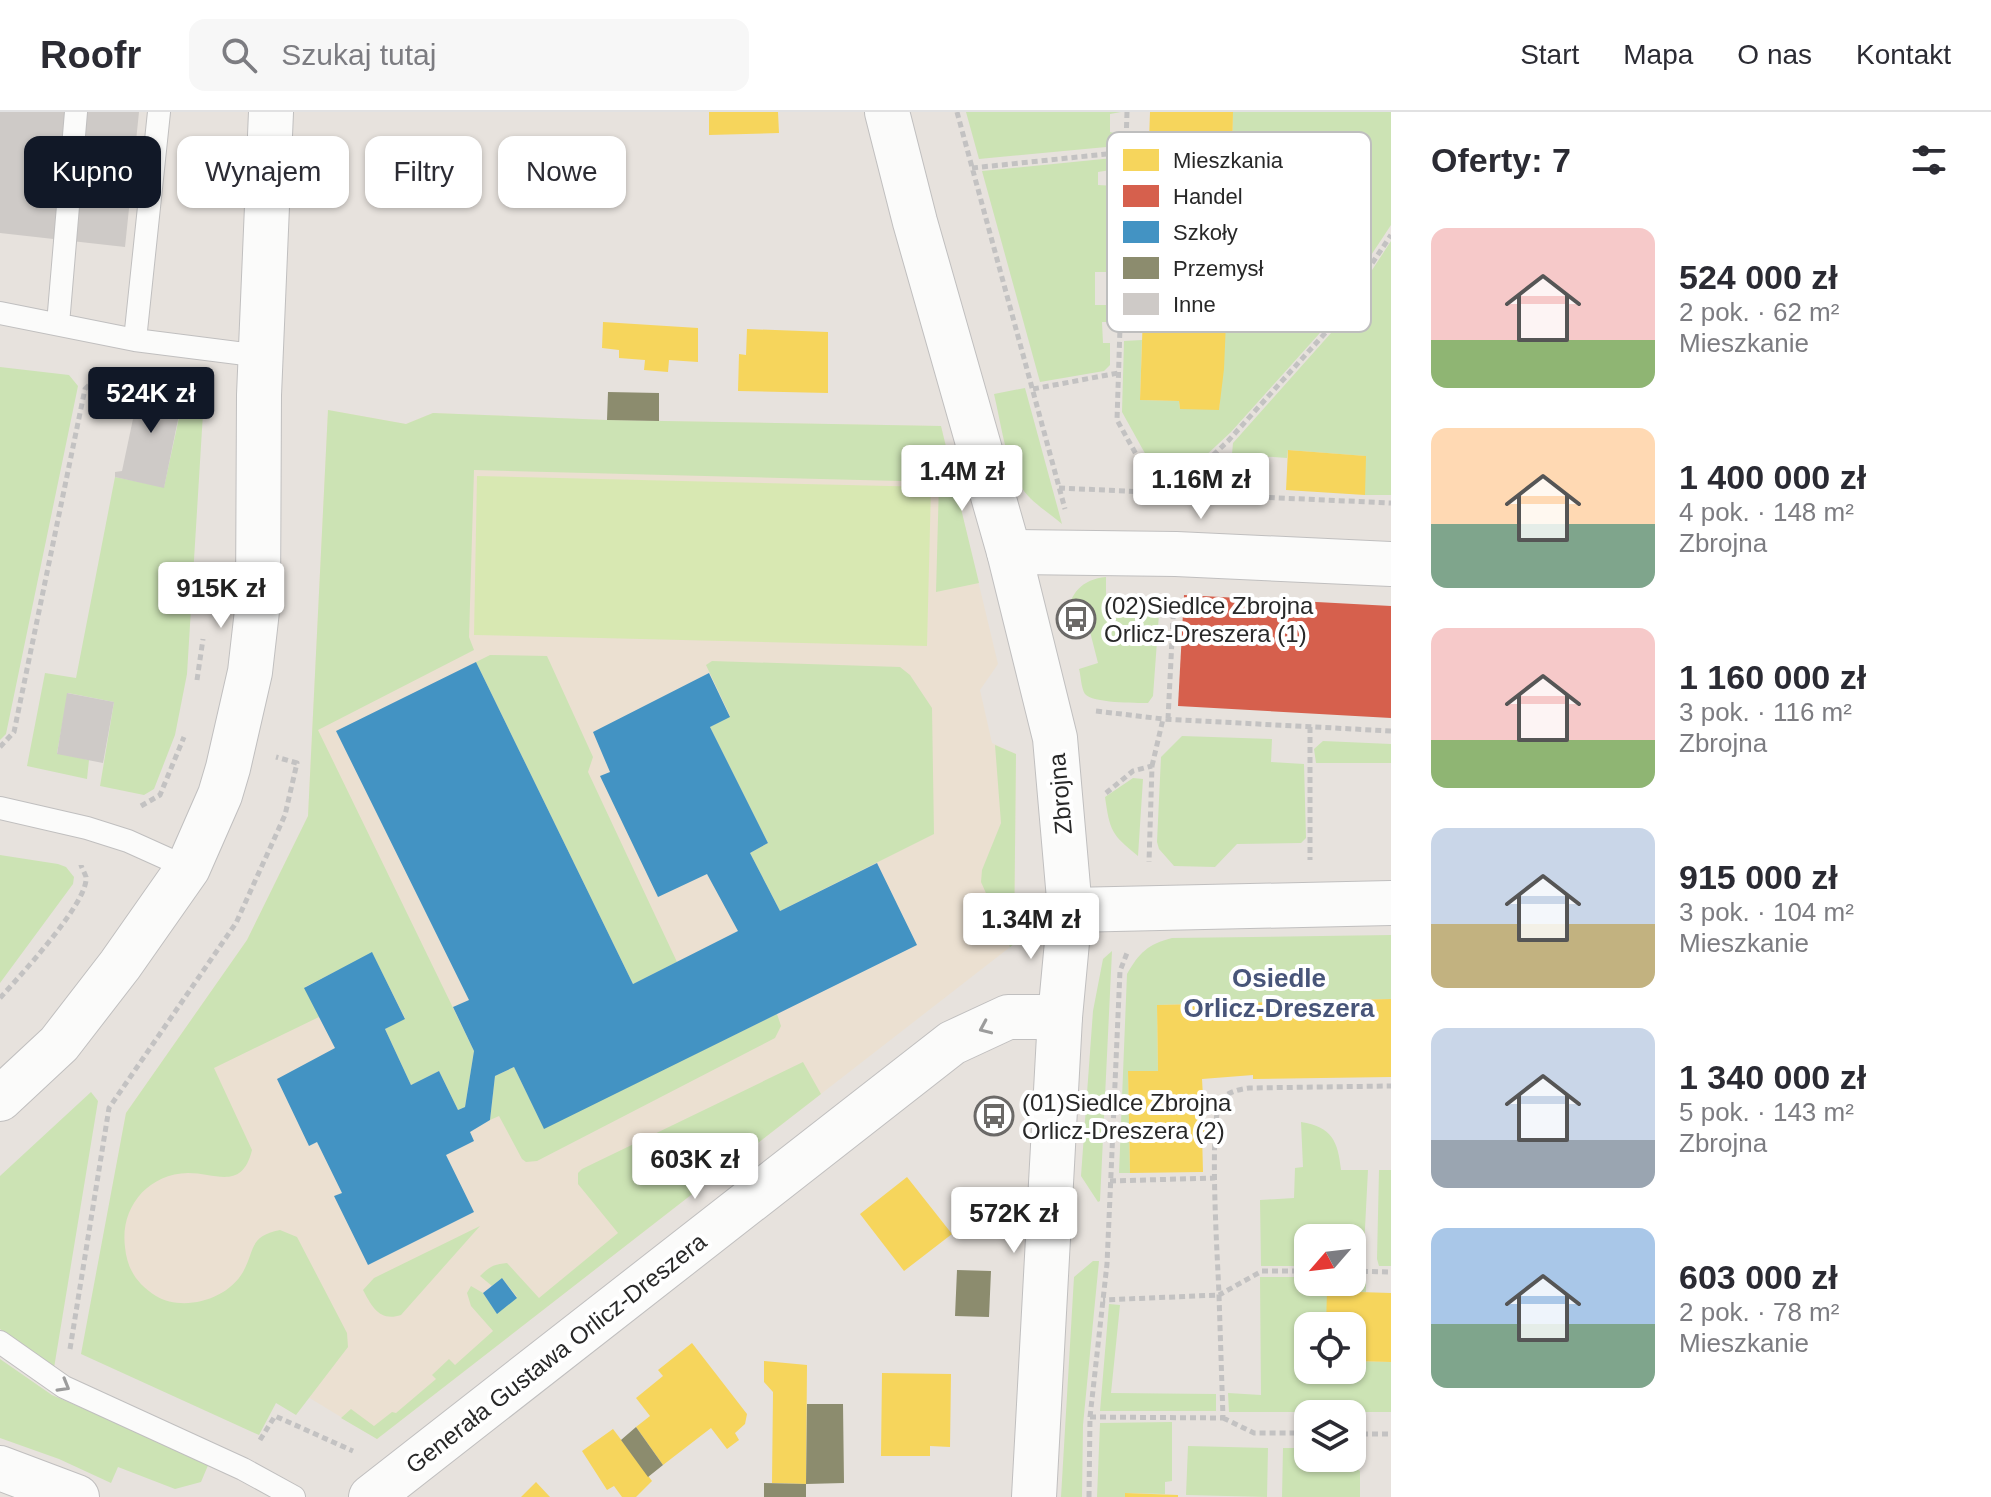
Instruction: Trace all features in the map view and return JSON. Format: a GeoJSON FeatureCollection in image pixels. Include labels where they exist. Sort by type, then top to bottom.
{"type":"FeatureCollection","features":[{"type":"Feature","properties":{"kind":"street"},"geometry":{"type":"LineString","coordinates":[[0,1099],[59,1044],[120,965],[188,868],[220,795],[250,672],[258,602],[261,356],[271,112]]}},
{"type":"Feature","properties":{"kind":"street","name":"Zbrojna"},"geometry":{"type":"LineString","coordinates":[[887,112],[915,222],[1009,552],[1055,738],[1070,910],[1060,1017],[1034,1497]]}},
{"type":"Feature","properties":{"kind":"street"},"geometry":{"type":"LineString","coordinates":[[1009,552],[1176,554],[1391,564]]}},
{"type":"Feature","properties":{"kind":"street"},"geometry":{"type":"LineString","coordinates":[[1070,910],[1391,903]]}},
{"type":"Feature","properties":{"kind":"street","name":"Generała Gustawa Orlicz-Dreszera"},"geometry":{"type":"LineString","coordinates":[[371,1497],[952,1043],[1008,1017],[1060,1017]]}},
{"type":"Feature","properties":{"kind":"street"},"geometry":{"type":"LineString","coordinates":[[0,1468],[77,1497]]}},
{"type":"Feature","properties":{"kind":"lane"},"geometry":{"type":"LineString","coordinates":[[58,324],[76,112]]}},
{"type":"Feature","properties":{"kind":"lane"},"geometry":{"type":"LineString","coordinates":[[135,340],[159,112]]}},
{"type":"Feature","properties":{"kind":"lane"},"geometry":{"type":"LineString","coordinates":[[0,313],[135,340],[261,356]]}},
{"type":"Feature","properties":{"kind":"lane"},"geometry":{"type":"LineString","coordinates":[[0,808],[128,841],[188,868]]}},
{"type":"Feature","properties":{"kind":"lane"},"geometry":{"type":"LineString","coordinates":[[0,1342],[64,1387],[243,1469],[294,1497]]}},
{"type":"Feature","properties":{"kind":"path"},"geometry":{"type":"LineString","coordinates":[[957,112],[1059,488],[1391,503]]}},
{"type":"Feature","properties":{"kind":"path"},"geometry":{"type":"LineString","coordinates":[[1126,132],[1127,112]]}},
{"type":"Feature","properties":{"kind":"path"},"geometry":{"type":"LineString","coordinates":[[972,168],[1107,154]]}},
{"type":"Feature","properties":{"kind":"path"},"geometry":{"type":"LineString","coordinates":[[1371,265],[1391,235]]}},
{"type":"Feature","properties":{"kind":"path"},"geometry":{"type":"LineString","coordinates":[[1119,332],[1117,420],[1157,492]]}},
{"type":"Feature","properties":{"kind":"path"},"geometry":{"type":"LineString","coordinates":[[1184,494],[1189,478],[1228,441],[1326,332]]}},
{"type":"Feature","properties":{"kind":"path"},"geometry":{"type":"LineString","coordinates":[[0,747],[14,732],[85,389],[96,376],[112,366]]}},
{"type":"Feature","properties":{"kind":"path"},"geometry":{"type":"LineString","coordinates":[[1032,389],[1118,373]]}},
{"type":"Feature","properties":{"kind":"path"},"geometry":{"type":"LineString","coordinates":[[1168,719],[1175,589]]}},
{"type":"Feature","properties":{"kind":"path"},"geometry":{"type":"LineString","coordinates":[[195,690],[204,634]]}},
{"type":"Feature","properties":{"kind":"path"},"geometry":{"type":"LineString","coordinates":[[1175,908],[1172,876],[1149,872],[1152,766],[1163,719],[1391,731]]}},
{"type":"Feature","properties":{"kind":"path"},"geometry":{"type":"LineString","coordinates":[[1310,727],[1310,905]]}},
{"type":"Feature","properties":{"kind":"path"},"geometry":{"type":"LineString","coordinates":[[132,804],[144,807],[160,795],[185,735]]}},
{"type":"Feature","properties":{"kind":"path"},"geometry":{"type":"LineString","coordinates":[[67,1364],[109,1108],[236,923],[285,815],[297,763],[278,758]]}},
{"type":"Feature","properties":{"kind":"path"},"geometry":{"type":"LineString","coordinates":[[1062,804],[1096,801],[1133,771],[1152,766]]}},
{"type":"Feature","properties":{"kind":"path"},"geometry":{"type":"LineString","coordinates":[[0,998],[47,948],[83,891]]}},
{"type":"Feature","properties":{"kind":"path"},"geometry":{"type":"LineString","coordinates":[[1089,1497],[1090,1417],[1103,1300],[1120,971],[1127,953],[1136,946]]}},
{"type":"Feature","properties":{"kind":"path"},"geometry":{"type":"LineString","coordinates":[[1223,1418],[1215,1178],[1216,1115],[1220,1102],[1231,1093],[1249,1088],[1391,1086]]}},
{"type":"Feature","properties":{"kind":"path"},"geometry":{"type":"LineString","coordinates":[[1110,1181],[1215,1178]]}},
{"type":"Feature","properties":{"kind":"path"},"geometry":{"type":"LineString","coordinates":[[1103,1300],[1219,1295],[1262,1271],[1294,1271]]}},
{"type":"Feature","properties":{"kind":"path"},"geometry":{"type":"LineString","coordinates":[[1366,1271],[1391,1272]]}},
{"type":"Feature","properties":{"kind":"path"},"geometry":{"type":"LineString","coordinates":[[255,1448],[275,1416],[355,1452]]}},
{"type":"Feature","properties":{"kind":"path"},"geometry":{"type":"LineString","coordinates":[[1090,1417],[1223,1418],[1254,1433],[1294,1433]]}},
{"type":"Feature","properties":{"kind":"path"},"geometry":{"type":"LineString","coordinates":[[1366,1434],[1391,1434]]}},
{"type":"Feature","properties":{"kind":"shaded area"},"geometry":{"type":"Polygon","coordinates":[[[328,410],[406,424],[433,413],[607,420],[941,426],[998,664],[980,690],[992,743],[1016,754],[1014,944],[377,1439],[290,1386],[84,1343],[126,1113],[247,940],[308,816],[328,410]]]}},
{"type":"Feature","properties":{"kind":"green space"},"geometry":{"type":"Polygon","coordinates":[[[966,112],[1121,112],[1110,114],[1107,147],[979,159],[966,112]]]}},
{"type":"Feature","properties":{"kind":"green space"},"geometry":{"type":"Polygon","coordinates":[[[1233,112],[1391,112],[1391,225],[1371,255],[1371,132],[1233,132],[1233,112]]]}},
{"type":"Feature","properties":{"kind":"green space"},"geometry":{"type":"Polygon","coordinates":[[[1107,159],[1107,171],[1098,172],[1098,185],[1107,186],[1107,272],[1095,272],[1095,305],[1107,305],[1107,322],[1102,322],[1103,343],[1110,343],[1110,365],[1104,371],[1040,382],[982,171],[1107,159]]]}},
{"type":"Feature","properties":{"kind":"green space"},"geometry":{"type":"Polygon","coordinates":[[[1391,241],[1391,495],[1365,495],[1365,456],[1288,450],[1287,458],[1232,454],[1233,443],[1332,332],[1371,332],[1371,272],[1391,241]]]}},
{"type":"Feature","properties":{"kind":"green space"},"geometry":{"type":"Polygon","coordinates":[[[1225,332],[1320,332],[1231,432],[1190,466],[1152,466],[1122,412],[1124,341],[1142,340],[1140,400],[1179,401],[1180,409],[1219,409],[1225,332]]]}},
{"type":"Feature","properties":{"kind":"green space"},"geometry":{"type":"Polygon","coordinates":[[[0,367],[69,375],[78,386],[6,734],[0,740],[0,367]]]}},
{"type":"Feature","properties":{"kind":"green space"},"geometry":{"type":"Polygon","coordinates":[[[1025,388],[1062,524],[1024,491],[1007,452],[994,394],[1025,388]]]}},
{"type":"Feature","properties":{"kind":"green space"},"geometry":{"type":"Polygon","coordinates":[[[185,390],[192,393],[203,413],[187,674],[175,735],[154,789],[144,795],[100,786],[114,702],[68,693],[57,753],[89,760],[87,779],[27,766],[45,673],[76,678],[115,477],[164,487],[185,390]]]}},
{"type":"Feature","properties":{"kind":"green space"},"geometry":{"type":"Polygon","coordinates":[[[328,410],[406,424],[433,413],[607,420],[941,426],[979,583],[936,592],[939,482],[474,470],[469,637],[474,650],[318,730],[474,1051],[465,1107],[458,1110],[439,1071],[411,1085],[385,1029],[405,1018],[372,953],[305,987],[319,1017],[214,1068],[252,1150],[242,1171],[227,1177],[188,1173],[160,1180],[139,1196],[127,1219],[125,1247],[134,1275],[156,1296],[179,1303],[204,1300],[226,1290],[243,1272],[254,1245],[263,1236],[280,1230],[297,1237],[347,1333],[348,1347],[296,1415],[276,1403],[259,1435],[81,1354],[126,1113],[247,940],[308,816],[328,410]]]}},
{"type":"Feature","properties":{"kind":"green space"},"geometry":{"type":"Polygon","coordinates":[[[1217,460],[1265,463],[1264,479],[1245,477],[1244,490],[1195,488],[1195,483],[1217,460]]]}},
{"type":"Feature","properties":{"kind":"green space"},"geometry":{"type":"Polygon","coordinates":[[[477,476],[931,487],[927,646],[474,635],[477,476]]]}},
{"type":"Feature","properties":{"kind":"green space"},"geometry":{"type":"Polygon","coordinates":[[[1106,577],[1106,613],[1159,614],[1153,696],[1148,703],[1096,699],[1085,694],[1083,689],[1079,669],[1098,663],[1087,620],[1069,624],[1069,606],[1082,586],[1106,577]]]}},
{"type":"Feature","properties":{"kind":"green space"},"geometry":{"type":"Polygon","coordinates":[[[490,655],[547,656],[593,757],[588,772],[677,962],[633,984],[476,662],[490,655]]]}},
{"type":"Feature","properties":{"kind":"green space"},"geometry":{"type":"Polygon","coordinates":[[[712,661],[900,667],[910,675],[932,708],[934,834],[780,911],[750,853],[768,843],[710,727],[730,716],[706,665],[712,661]]]}},
{"type":"Feature","properties":{"kind":"green space"},"geometry":{"type":"Polygon","coordinates":[[[1182,736],[1272,739],[1271,762],[1304,764],[1306,838],[1301,843],[1237,844],[1215,867],[1174,866],[1159,849],[1157,842],[1161,757],[1182,736]]]}},
{"type":"Feature","properties":{"kind":"green space"},"geometry":{"type":"Polygon","coordinates":[[[1323,741],[1391,744],[1391,763],[1316,763],[1314,749],[1323,741]]]}},
{"type":"Feature","properties":{"kind":"green space"},"geometry":{"type":"Polygon","coordinates":[[[995,745],[1016,754],[1014,944],[1010,947],[981,882],[982,870],[1001,823],[995,745]]]}},
{"type":"Feature","properties":{"kind":"green space"},"geometry":{"type":"Polygon","coordinates":[[[1133,778],[1143,779],[1138,856],[1113,831],[1105,797],[1133,778]]]}},
{"type":"Feature","properties":{"kind":"green space"},"geometry":{"type":"Polygon","coordinates":[[[0,855],[58,864],[66,867],[74,877],[73,884],[0,983],[0,855]]]}},
{"type":"Feature","properties":{"kind":"green space"},"geometry":{"type":"Polygon","coordinates":[[[1391,935],[1391,999],[1157,1005],[1158,1071],[1128,1072],[1130,1173],[1119,1173],[1127,974],[1145,950],[1172,938],[1391,935]]]}},
{"type":"Feature","properties":{"kind":"green space"},"geometry":{"type":"Polygon","coordinates":[[[1112,951],[1098,1202],[1081,1176],[1093,1011],[1103,959],[1112,951]]]}},
{"type":"Feature","properties":{"kind":"green space"},"geometry":{"type":"Polygon","coordinates":[[[777,1014],[781,1026],[775,1038],[537,1161],[526,1162],[522,1159],[499,1116],[490,1120],[495,1076],[514,1067],[544,1128],[777,1014]]]}},
{"type":"Feature","properties":{"kind":"green space"},"geometry":{"type":"Polygon","coordinates":[[[803,1062],[821,1094],[377,1439],[341,1418],[351,1409],[374,1426],[392,1412],[396,1413],[436,1379],[432,1375],[449,1359],[455,1365],[493,1331],[471,1306],[467,1293],[471,1286],[483,1293],[497,1313],[517,1297],[502,1278],[492,1286],[480,1276],[489,1268],[507,1263],[539,1298],[618,1233],[578,1184],[578,1173],[582,1169],[803,1062]]]}},
{"type":"Feature","properties":{"kind":"green space"},"geometry":{"type":"Polygon","coordinates":[[[91,1092],[98,1101],[54,1368],[0,1329],[0,1176],[91,1092]]]}},
{"type":"Feature","properties":{"kind":"green space"},"geometry":{"type":"Polygon","coordinates":[[[1301,1122],[1320,1128],[1332,1137],[1341,1170],[1368,1170],[1365,1224],[1294,1224],[1294,1266],[1261,1266],[1260,1200],[1294,1198],[1295,1168],[1303,1167],[1301,1122]]]}},
{"type":"Feature","properties":{"kind":"green space"},"geometry":{"type":"Polygon","coordinates":[[[1379,1170],[1391,1170],[1391,1266],[1379,1266],[1377,1259],[1379,1170]]]}},
{"type":"Feature","properties":{"kind":"green space"},"geometry":{"type":"Polygon","coordinates":[[[480,1226],[401,1315],[382,1315],[373,1307],[363,1290],[374,1278],[480,1226]]]}},
{"type":"Feature","properties":{"kind":"green space"},"geometry":{"type":"Polygon","coordinates":[[[1093,1261],[1099,1261],[1083,1425],[1082,1497],[1061,1497],[1074,1277],[1093,1261]]]}},
{"type":"Feature","properties":{"kind":"green space"},"geometry":{"type":"Polygon","coordinates":[[[1260,1277],[1294,1277],[1294,1296],[1327,1296],[1327,1312],[1294,1312],[1294,1384],[1366,1384],[1366,1361],[1391,1362],[1391,1412],[1366,1412],[1366,1400],[1294,1400],[1294,1412],[1229,1412],[1228,1393],[1261,1395],[1260,1277]]]}},
{"type":"Feature","properties":{"kind":"green space"},"geometry":{"type":"Polygon","coordinates":[[[1109,1304],[1120,1305],[1111,1393],[1216,1394],[1216,1411],[1100,1411],[1109,1304]]]}},
{"type":"Feature","properties":{"kind":"green space"},"geometry":{"type":"Polygon","coordinates":[[[0,1359],[52,1395],[209,1463],[201,1482],[175,1489],[118,1467],[111,1483],[59,1459],[0,1438],[0,1359]]]}},
{"type":"Feature","properties":{"kind":"green space"},"geometry":{"type":"Polygon","coordinates":[[[1172,1422],[1172,1481],[1165,1482],[1165,1494],[1126,1493],[1125,1497],[1097,1497],[1100,1423],[1172,1422]]]}},
{"type":"Feature","properties":{"kind":"green space"},"geometry":{"type":"Polygon","coordinates":[[[1188,1446],[1268,1448],[1267,1497],[1186,1495],[1188,1446]]]}},
{"type":"Feature","properties":{"kind":"green space"},"geometry":{"type":"Polygon","coordinates":[[[1283,1448],[1294,1448],[1294,1472],[1360,1472],[1360,1497],[1282,1497],[1283,1448]]]}},
{"type":"Feature","properties":{"kind":"building: Mieszkania"},"geometry":{"type":"Polygon","coordinates":[[[709,112],[778,112],[779,133],[709,135],[709,112]]]}},
{"type":"Feature","properties":{"kind":"building: Mieszkania"},"geometry":{"type":"Polygon","coordinates":[[[1150,112],[1233,112],[1233,132],[1149,132],[1150,112]]]}},
{"type":"Feature","properties":{"kind":"building: Mieszkania"},"geometry":{"type":"Polygon","coordinates":[[[603,322],[698,328],[698,362],[669,360],[668,372],[644,370],[645,360],[619,358],[619,350],[602,348],[603,322]]]}},
{"type":"Feature","properties":{"kind":"building: Mieszkania"},"geometry":{"type":"Polygon","coordinates":[[[747,329],[828,332],[828,393],[738,391],[739,354],[746,355],[747,329]]]}},
{"type":"Feature","properties":{"kind":"building: Mieszkania"},"geometry":{"type":"Polygon","coordinates":[[[1142,332],[1226,332],[1219,410],[1180,409],[1179,401],[1140,400],[1142,332]]]}},
{"type":"Feature","properties":{"kind":"building: Mieszkania"},"geometry":{"type":"Polygon","coordinates":[[[1288,450],[1366,456],[1365,495],[1286,490],[1288,450]]]}},
{"type":"Feature","properties":{"kind":"building: Mieszkania"},"geometry":{"type":"Polygon","coordinates":[[[1391,999],[1391,1077],[1253,1079],[1253,1075],[1202,1079],[1205,1132],[1202,1133],[1203,1172],[1130,1173],[1128,1071],[1158,1071],[1157,1005],[1391,999]]]}},
{"type":"Feature","properties":{"kind":"building: Mieszkania"},"geometry":{"type":"Polygon","coordinates":[[[907,1177],[952,1234],[904,1271],[860,1214],[907,1177]]]}},
{"type":"Feature","properties":{"kind":"building: Mieszkania"},"geometry":{"type":"Polygon","coordinates":[[[1391,1293],[1391,1362],[1366,1361],[1366,1312],[1326,1312],[1327,1296],[1391,1293]]]}},
{"type":"Feature","properties":{"kind":"building: Mieszkania"},"geometry":{"type":"Polygon","coordinates":[[[692,1343],[747,1414],[745,1424],[735,1433],[739,1440],[727,1449],[711,1428],[663,1465],[636,1427],[650,1416],[636,1398],[663,1376],[658,1370],[692,1343]]]}},
{"type":"Feature","properties":{"kind":"building: Mieszkania"},"geometry":{"type":"Polygon","coordinates":[[[764,1361],[807,1365],[806,1484],[772,1483],[773,1392],[764,1382],[764,1361]]]}},
{"type":"Feature","properties":{"kind":"building: Mieszkania"},"geometry":{"type":"Polygon","coordinates":[[[882,1373],[951,1374],[950,1447],[930,1446],[930,1456],[881,1456],[882,1373]]]}},
{"type":"Feature","properties":{"kind":"building: Mieszkania"},"geometry":{"type":"Polygon","coordinates":[[[613,1429],[652,1481],[636,1497],[622,1497],[614,1486],[607,1490],[582,1451],[613,1429]]]}},
{"type":"Feature","properties":{"kind":"building: Mieszkania"},"geometry":{"type":"Polygon","coordinates":[[[536,1482],[550,1497],[521,1497],[536,1482]]]}},
{"type":"Feature","properties":{"kind":"building: Mieszkania"},"geometry":{"type":"Polygon","coordinates":[[[1125,1493],[1178,1495],[1178,1497],[1125,1497],[1125,1493]]]}},
{"type":"Feature","properties":{"kind":"building: Handel"},"geometry":{"type":"Polygon","coordinates":[[[1184,595],[1391,606],[1391,718],[1178,706],[1184,595]]]}},
{"type":"Feature","properties":{"kind":"building: Szkoły"},"geometry":{"type":"Polygon","coordinates":[[[476,662],[633,984],[738,931],[707,874],[658,897],[600,776],[610,772],[593,732],[709,673],[730,717],[710,727],[768,843],[750,853],[780,911],[877,863],[917,945],[544,1129],[514,1067],[495,1076],[490,1120],[470,1132],[474,1141],[446,1155],[474,1212],[368,1265],[334,1196],[342,1193],[317,1142],[309,1146],[277,1079],[335,1048],[304,988],[372,952],[405,1019],[385,1029],[411,1085],[439,1071],[458,1110],[465,1107],[474,1051],[453,1007],[469,1000],[336,731],[476,662]]]}},
{"type":"Feature","properties":{"kind":"building: Szkoły"},"geometry":{"type":"Polygon","coordinates":[[[502,1278],[517,1298],[497,1314],[483,1293],[502,1278]]]}},
{"type":"Feature","properties":{"kind":"building: Przemysł"},"geometry":{"type":"Polygon","coordinates":[[[608,392],[659,393],[659,421],[607,420],[608,392]]]}},
{"type":"Feature","properties":{"kind":"building: Przemysł"},"geometry":{"type":"Polygon","coordinates":[[[957,1270],[991,1271],[989,1317],[955,1316],[957,1270]]]}},
{"type":"Feature","properties":{"kind":"building: Przemysł"},"geometry":{"type":"Polygon","coordinates":[[[807,1404],[843,1404],[844,1483],[806,1484],[807,1404]]]}},
{"type":"Feature","properties":{"kind":"building: Przemysł"},"geometry":{"type":"Polygon","coordinates":[[[636,1427],[663,1465],[648,1477],[621,1440],[636,1427]]]}},
{"type":"Feature","properties":{"kind":"building: Przemysł"},"geometry":{"type":"Polygon","coordinates":[[[764,1483],[806,1484],[806,1497],[764,1497],[764,1483]]]}},
{"type":"Feature","properties":{"kind":"building: Inne"},"geometry":{"type":"Polygon","coordinates":[[[0,112],[139,112],[137,136],[24,136],[24,208],[129,208],[125,247],[0,233],[0,112]]]}},
{"type":"Feature","properties":{"kind":"building: Inne"},"geometry":{"type":"Polygon","coordinates":[[[134,383],[183,395],[164,488],[115,477],[115,472],[122,471],[133,419],[128,416],[134,383]]]}},
{"type":"Feature","properties":{"kind":"building: Inne"},"geometry":{"type":"Polygon","coordinates":[[[67,693],[114,702],[103,763],[57,754],[67,693]]]}},
{"type":"Feature","properties":{"kind":"place","name":"(02)Siedlce Zbrojna Orlicz-Dreszera (1)"},"geometry":{"type":"Point","coordinates":[1076,619]}},
{"type":"Feature","properties":{"kind":"place","name":"(01)Siedlce Zbrojna Orlicz-Dreszera (2)"},"geometry":{"type":"Point","coordinates":[994,1116]}},
{"type":"Feature","properties":{"kind":"district","name":"Osiedle Orlicz-Dreszera"},"geometry":{"type":"Point","coordinates":[1279,993]}}]}
